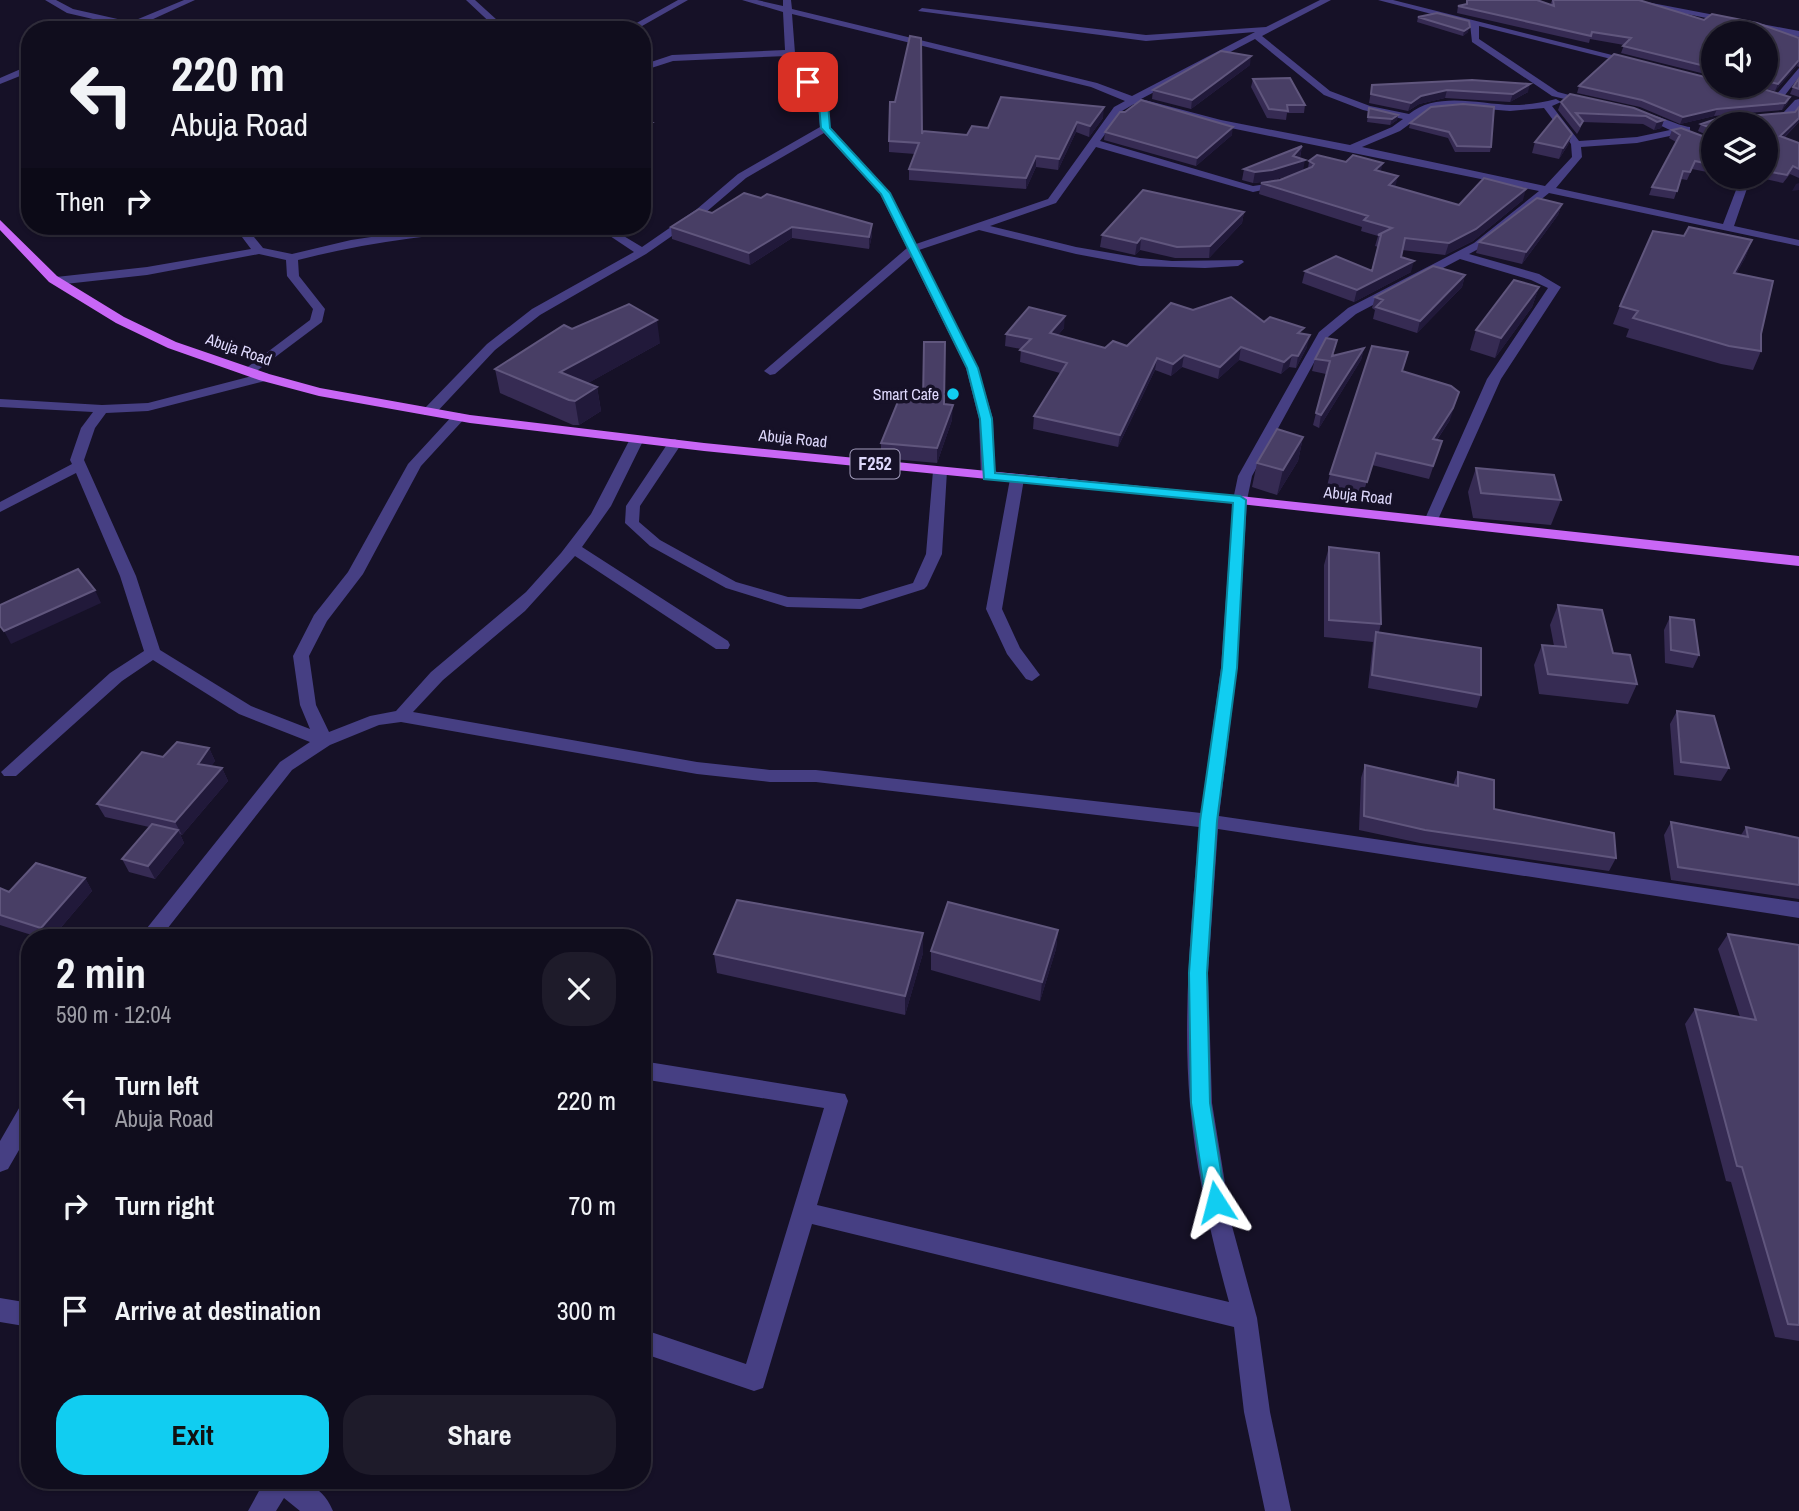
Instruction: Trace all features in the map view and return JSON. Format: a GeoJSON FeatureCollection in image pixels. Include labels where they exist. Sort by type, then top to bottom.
{"type":"FeatureCollection","features":[{"type":"Feature","properties":{"kind":"main road","name":"Abuja Road"},"geometry":{"type":"LineString","coordinates":[[0,223],[56,281],[120,320],[172,345],[318,393],[459,417],[637,439],[1240,500],[1799,561]]}},
{"type":"Feature","properties":{"kind":"street"},"geometry":{"type":"LineString","coordinates":[[49,0],[71,11],[115,21]]}},
{"type":"Feature","properties":{"kind":"street"},"geometry":{"type":"LineString","coordinates":[[141,21],[191,0]]}},
{"type":"Feature","properties":{"kind":"street"},"geometry":{"type":"LineString","coordinates":[[470,0],[494,21]]}},
{"type":"Feature","properties":{"kind":"street"},"geometry":{"type":"LineString","coordinates":[[645,21],[684,0]]}},
{"type":"Feature","properties":{"kind":"street"},"geometry":{"type":"LineString","coordinates":[[746,0],[787,5],[1094,85],[1131,102],[1261,132],[1350,148],[1543,191],[1799,243]]}},
{"type":"Feature","properties":{"kind":"street"},"geometry":{"type":"LineString","coordinates":[[925,24],[922,11],[926,0]]}},
{"type":"Feature","properties":{"kind":"street"},"geometry":{"type":"LineString","coordinates":[[770,371],[914,248],[1052,201],[1118,110],[1326,0]]}},
{"type":"Feature","properties":{"kind":"street"},"geometry":{"type":"LineString","coordinates":[[1382,0],[1647,65]]}},
{"type":"Feature","properties":{"kind":"street"},"geometry":{"type":"LineString","coordinates":[[1622,0],[1799,34]]}},
{"type":"Feature","properties":{"kind":"street"},"geometry":{"type":"LineString","coordinates":[[787,5],[790,54],[823,104],[825,128],[885,193],[972,368],[986,419],[988,476]]}},
{"type":"Feature","properties":{"kind":"street"},"geometry":{"type":"LineString","coordinates":[[922,11],[1146,38],[1271,29]]}},
{"type":"Feature","properties":{"kind":"street"},"geometry":{"type":"LineString","coordinates":[[1474,23],[1475,40],[1482,46],[1514,64],[1555,94],[1595,104]]}},
{"type":"Feature","properties":{"kind":"street"},"geometry":{"type":"LineString","coordinates":[[932,35],[940,46]]}},
{"type":"Feature","properties":{"kind":"street"},"geometry":{"type":"LineString","coordinates":[[1256,36],[1327,93],[1367,108],[1410,117]]}},
{"type":"Feature","properties":{"kind":"street"},"geometry":{"type":"LineString","coordinates":[[651,65],[672,58],[790,54]]}},
{"type":"Feature","properties":{"kind":"street"},"geometry":{"type":"LineString","coordinates":[[1778,117],[1786,116],[1798,102],[1779,97],[1799,71]]}},
{"type":"Feature","properties":{"kind":"street"},"geometry":{"type":"LineString","coordinates":[[0,81],[21,72]]}},
{"type":"Feature","properties":{"kind":"street"},"geometry":{"type":"LineString","coordinates":[[1350,148],[1397,128],[1418,110],[1458,103],[1509,107],[1546,106],[1569,97]]}},
{"type":"Feature","properties":{"kind":"street"},"geometry":{"type":"LineString","coordinates":[[1278,1511],[1257,1412],[1245,1318],[1220,1226],[1200,1103],[1198,973],[1209,821],[1229,668],[1240,500],[1245,476],[1323,335],[1352,310],[1478,245],[1555,183],[1577,157],[1576,144],[1546,106]]}},
{"type":"Feature","properties":{"kind":"street"},"geometry":{"type":"LineString","coordinates":[[1635,112],[1701,139]]}},
{"type":"Feature","properties":{"kind":"street"},"geometry":{"type":"LineString","coordinates":[[1576,144],[1637,140],[1701,125]]}},
{"type":"Feature","properties":{"kind":"street"},"geometry":{"type":"LineString","coordinates":[[429,412],[511,330],[536,312],[642,252],[701,211],[743,176],[825,128]]}},
{"type":"Feature","properties":{"kind":"street"},"geometry":{"type":"LineString","coordinates":[[1094,143],[1253,189],[1273,187],[1295,180]]}},
{"type":"Feature","properties":{"kind":"street"},"geometry":{"type":"LineString","coordinates":[[1727,229],[1742,189]]}},
{"type":"Feature","properties":{"kind":"street"},"geometry":{"type":"LineString","coordinates":[[979,226],[1135,264],[1209,266],[1238,262]]}},
{"type":"Feature","properties":{"kind":"street"},"geometry":{"type":"LineString","coordinates":[[249,235],[259,251]]}},
{"type":"Feature","properties":{"kind":"street"},"geometry":{"type":"LineString","coordinates":[[56,281],[147,271],[259,251],[292,258],[351,243],[405,235]]}},
{"type":"Feature","properties":{"kind":"street"},"geometry":{"type":"LineString","coordinates":[[615,235],[642,252]]}},
{"type":"Feature","properties":{"kind":"street"},"geometry":{"type":"LineString","coordinates":[[1431,521],[1494,379],[1555,287],[1535,277],[1460,255]]}},
{"type":"Feature","properties":{"kind":"street"},"geometry":{"type":"LineString","coordinates":[[0,403],[102,409],[148,407],[257,375],[316,322],[319,309],[293,276],[292,258]]}},
{"type":"Feature","properties":{"kind":"street"},"geometry":{"type":"LineString","coordinates":[[102,409],[88,428],[78,460],[79,466],[128,576],[153,653],[245,710],[324,741]]}},
{"type":"Feature","properties":{"kind":"street"},"geometry":{"type":"LineString","coordinates":[[324,741],[308,705],[301,656],[320,620],[355,574],[415,464],[459,417]]}},
{"type":"Feature","properties":{"kind":"street"},"geometry":{"type":"LineString","coordinates":[[401,716],[416,695],[448,663],[506,618],[573,548],[599,513],[637,439]]}},
{"type":"Feature","properties":{"kind":"street"},"geometry":{"type":"LineString","coordinates":[[675,443],[633,506],[632,523],[655,543],[731,585],[787,602],[861,604],[919,586],[934,554],[940,471]]}},
{"type":"Feature","properties":{"kind":"street"},"geometry":{"type":"LineString","coordinates":[[0,508],[79,466]]}},
{"type":"Feature","properties":{"kind":"street"},"geometry":{"type":"LineString","coordinates":[[1017,479],[994,609],[1013,650],[1032,675]]}},
{"type":"Feature","properties":{"kind":"street"},"geometry":{"type":"LineString","coordinates":[[573,548],[722,645]]}},
{"type":"Feature","properties":{"kind":"street"},"geometry":{"type":"LineString","coordinates":[[10,772],[116,677],[153,653]]}},
{"type":"Feature","properties":{"kind":"street"},"geometry":{"type":"LineString","coordinates":[[156,929],[286,765],[324,741],[376,720],[401,716],[697,768],[770,776],[816,776],[1209,821],[1799,910]]}},
{"type":"Feature","properties":{"kind":"street"},"geometry":{"type":"LineString","coordinates":[[651,1071],[837,1101],[754,1379],[651,1344]]}},
{"type":"Feature","properties":{"kind":"street"},"geometry":{"type":"LineString","coordinates":[[0,1162],[21,1130]]}},
{"type":"Feature","properties":{"kind":"street"},"geometry":{"type":"LineString","coordinates":[[804,1212],[1245,1318]]}},
{"type":"Feature","properties":{"kind":"street"},"geometry":{"type":"LineString","coordinates":[[0,1310],[21,1314]]}},
{"type":"Feature","properties":{"kind":"street"},"geometry":{"type":"LineString","coordinates":[[261,1511],[276,1489]]}},
{"type":"Feature","properties":{"kind":"street"},"geometry":{"type":"LineString","coordinates":[[293,1489],[320,1511]]}},
{"type":"Feature","properties":{"kind":"building"},"geometry":{"type":"Polygon","coordinates":[[[1467,0],[1537,0],[1554,6],[1553,0],[1639,0],[1704,20],[1712,14],[1747,21],[1701,21],[1701,65],[1623,46],[1631,38],[1592,32],[1591,36],[1458,6],[1467,4],[1467,0]]]}},
{"type":"Feature","properties":{"kind":"building"},"geometry":{"type":"Polygon","coordinates":[[[1437,13],[1469,21],[1470,27],[1464,31],[1418,17],[1437,13]]]}},
{"type":"Feature","properties":{"kind":"building"},"geometry":{"type":"Polygon","coordinates":[[[1778,30],[1799,38],[1799,60],[1778,84],[1778,30]]]}},
{"type":"Feature","properties":{"kind":"building"},"geometry":{"type":"Polygon","coordinates":[[[910,36],[921,38],[922,134],[923,131],[967,135],[972,126],[988,128],[1001,97],[1104,107],[1090,126],[1077,122],[1059,159],[1036,156],[1026,178],[909,169],[919,143],[889,141],[890,102],[895,102],[910,36]]]}},
{"type":"Feature","properties":{"kind":"building"},"geometry":{"type":"Polygon","coordinates":[[[1221,51],[1251,56],[1192,100],[1153,90],[1221,51]]]}},
{"type":"Feature","properties":{"kind":"building"},"geometry":{"type":"Polygon","coordinates":[[[1614,54],[1701,76],[1701,98],[1778,98],[1778,93],[1790,97],[1785,103],[1717,109],[1683,117],[1642,100],[1579,86],[1614,54]]]}},
{"type":"Feature","properties":{"kind":"building"},"geometry":{"type":"Polygon","coordinates":[[[1290,78],[1305,105],[1287,105],[1288,111],[1269,109],[1253,79],[1290,78]]]}},
{"type":"Feature","properties":{"kind":"building"},"geometry":{"type":"Polygon","coordinates":[[[1799,78],[1799,89],[1793,87],[1799,78]]]}},
{"type":"Feature","properties":{"kind":"building"},"geometry":{"type":"Polygon","coordinates":[[[1472,80],[1530,84],[1513,94],[1447,90],[1421,96],[1411,103],[1371,94],[1372,85],[1472,80]]]}},
{"type":"Feature","properties":{"kind":"building"},"geometry":{"type":"Polygon","coordinates":[[[1570,94],[1634,108],[1664,120],[1657,122],[1646,116],[1576,113],[1583,121],[1580,126],[1561,102],[1570,94]]]}},
{"type":"Feature","properties":{"kind":"building"},"geometry":{"type":"Polygon","coordinates":[[[1141,100],[1233,127],[1197,158],[1105,132],[1120,112],[1125,112],[1141,100]]]}},
{"type":"Feature","properties":{"kind":"building"},"geometry":{"type":"Polygon","coordinates":[[[1463,104],[1494,107],[1491,147],[1457,146],[1449,132],[1410,123],[1431,107],[1463,104]]]}},
{"type":"Feature","properties":{"kind":"building"},"geometry":{"type":"Polygon","coordinates":[[[1799,107],[1799,118],[1780,136],[1799,143],[1799,169],[1793,166],[1787,175],[1778,173],[1778,114],[1795,112],[1799,107]]]}},
{"type":"Feature","properties":{"kind":"building"},"geometry":{"type":"Polygon","coordinates":[[[1369,108],[1398,115],[1392,119],[1368,117],[1369,108]]]}},
{"type":"Feature","properties":{"kind":"building"},"geometry":{"type":"Polygon","coordinates":[[[1557,115],[1572,134],[1563,148],[1535,142],[1557,115]]]}},
{"type":"Feature","properties":{"kind":"building"},"geometry":{"type":"Polygon","coordinates":[[[1681,128],[1701,136],[1701,162],[1695,161],[1690,172],[1683,171],[1677,191],[1652,187],[1680,135],[1672,130],[1681,128]]]}},
{"type":"Feature","properties":{"kind":"building"},"geometry":{"type":"Polygon","coordinates":[[[1302,146],[1293,156],[1305,160],[1272,170],[1255,172],[1244,169],[1302,146]]]}},
{"type":"Feature","properties":{"kind":"building"},"geometry":{"type":"Polygon","coordinates":[[[1317,155],[1346,162],[1353,155],[1383,163],[1375,170],[1398,176],[1389,185],[1459,205],[1484,178],[1526,189],[1476,229],[1449,243],[1405,238],[1401,257],[1414,261],[1357,290],[1305,271],[1336,256],[1372,271],[1381,235],[1378,235],[1392,228],[1364,220],[1368,216],[1261,183],[1280,180],[1312,167],[1314,164],[1309,161],[1317,155]]]}},
{"type":"Feature","properties":{"kind":"building"},"geometry":{"type":"Polygon","coordinates":[[[1143,190],[1244,212],[1210,246],[1177,247],[1141,238],[1137,243],[1102,235],[1143,190]]]}},
{"type":"Feature","properties":{"kind":"building"},"geometry":{"type":"Polygon","coordinates":[[[744,193],[761,198],[767,194],[872,224],[869,237],[792,227],[749,253],[671,227],[699,209],[712,213],[744,193]]]}},
{"type":"Feature","properties":{"kind":"building"},"geometry":{"type":"Polygon","coordinates":[[[1537,198],[1562,204],[1526,252],[1479,242],[1537,198]]]}},
{"type":"Feature","properties":{"kind":"building"},"geometry":{"type":"Polygon","coordinates":[[[1689,227],[1752,240],[1734,273],[1773,281],[1761,334],[1761,351],[1729,346],[1633,318],[1638,311],[1620,306],[1653,231],[1684,236],[1689,227]]]}},
{"type":"Feature","properties":{"kind":"building"},"geometry":{"type":"Polygon","coordinates":[[[1433,266],[1465,275],[1420,321],[1376,307],[1383,300],[1375,297],[1433,266]]]}},
{"type":"Feature","properties":{"kind":"building"},"geometry":{"type":"Polygon","coordinates":[[[1514,280],[1539,287],[1501,338],[1476,330],[1514,280]]]}},
{"type":"Feature","properties":{"kind":"building"},"geometry":{"type":"Polygon","coordinates":[[[1231,297],[1264,322],[1270,317],[1304,328],[1298,333],[1310,335],[1298,356],[1292,355],[1284,362],[1241,347],[1220,367],[1184,355],[1173,364],[1157,358],[1120,435],[1034,416],[1067,363],[1020,350],[1031,339],[1006,334],[1029,307],[1065,316],[1050,333],[1105,348],[1113,341],[1127,346],[1171,303],[1193,310],[1231,297]]]}},
{"type":"Feature","properties":{"kind":"building"},"geometry":{"type":"Polygon","coordinates":[[[629,304],[657,320],[560,372],[597,387],[575,401],[495,369],[564,325],[572,329],[629,304]]]}},
{"type":"Feature","properties":{"kind":"building"},"geometry":{"type":"Polygon","coordinates":[[[1326,338],[1337,340],[1332,356],[1364,348],[1321,415],[1316,413],[1330,361],[1315,359],[1326,338]]]}},
{"type":"Feature","properties":{"kind":"building"},"geometry":{"type":"Polygon","coordinates":[[[924,342],[945,342],[944,404],[953,405],[937,448],[881,443],[899,399],[923,402],[924,342]]]}},
{"type":"Feature","properties":{"kind":"building"},"geometry":{"type":"Polygon","coordinates":[[[1372,346],[1408,352],[1402,371],[1451,386],[1459,392],[1453,408],[1433,439],[1442,441],[1433,466],[1376,453],[1367,482],[1330,474],[1372,346]]]}},
{"type":"Feature","properties":{"kind":"building"},"geometry":{"type":"Polygon","coordinates":[[[1277,429],[1303,437],[1283,470],[1257,463],[1277,429]]]}},
{"type":"Feature","properties":{"kind":"building"},"geometry":{"type":"Polygon","coordinates":[[[1476,468],[1554,475],[1561,500],[1481,493],[1476,468]]]}},
{"type":"Feature","properties":{"kind":"building"},"geometry":{"type":"Polygon","coordinates":[[[1329,547],[1379,553],[1381,624],[1329,620],[1329,547]]]}},
{"type":"Feature","properties":{"kind":"building"},"geometry":{"type":"Polygon","coordinates":[[[78,569],[95,590],[4,631],[0,626],[0,605],[78,569]]]}},
{"type":"Feature","properties":{"kind":"building"},"geometry":{"type":"Polygon","coordinates":[[[1558,605],[1602,610],[1613,653],[1630,655],[1637,684],[1548,674],[1542,645],[1566,647],[1558,605]]]}},
{"type":"Feature","properties":{"kind":"building"},"geometry":{"type":"Polygon","coordinates":[[[1670,617],[1694,620],[1699,655],[1671,650],[1670,617]]]}},
{"type":"Feature","properties":{"kind":"building"},"geometry":{"type":"Polygon","coordinates":[[[1376,632],[1481,648],[1481,695],[1372,675],[1376,632]]]}},
{"type":"Feature","properties":{"kind":"building"},"geometry":{"type":"Polygon","coordinates":[[[1677,711],[1714,716],[1729,768],[1681,762],[1677,711]]]}},
{"type":"Feature","properties":{"kind":"building"},"geometry":{"type":"Polygon","coordinates":[[[177,742],[209,748],[198,764],[222,768],[175,822],[97,804],[142,752],[163,757],[177,742]]]}},
{"type":"Feature","properties":{"kind":"building"},"geometry":{"type":"Polygon","coordinates":[[[1365,765],[1458,786],[1458,772],[1494,780],[1494,809],[1614,833],[1616,858],[1425,830],[1364,816],[1365,765]]]}},
{"type":"Feature","properties":{"kind":"building"},"geometry":{"type":"Polygon","coordinates":[[[1671,822],[1748,837],[1746,827],[1799,838],[1799,885],[1678,867],[1671,822]]]}},
{"type":"Feature","properties":{"kind":"building"},"geometry":{"type":"Polygon","coordinates":[[[152,824],[178,830],[148,866],[122,859],[152,824]]]}},
{"type":"Feature","properties":{"kind":"building"},"geometry":{"type":"Polygon","coordinates":[[[36,863],[85,878],[41,928],[0,915],[0,888],[9,892],[36,863]]]}},
{"type":"Feature","properties":{"kind":"building"},"geometry":{"type":"Polygon","coordinates":[[[737,900],[923,933],[905,996],[714,954],[737,900]]]}},
{"type":"Feature","properties":{"kind":"building"},"geometry":{"type":"Polygon","coordinates":[[[948,902],[1058,930],[1042,982],[931,951],[948,902]]]}},
{"type":"Feature","properties":{"kind":"building"},"geometry":{"type":"Polygon","coordinates":[[[1728,934],[1799,945],[1799,1325],[1788,1324],[1742,1167],[1737,1166],[1695,1009],[1756,1020],[1728,934]]]}},
{"type":"Feature","properties":{"kind":"place","name":"Smart Cafe"},"geometry":{"type":"Point","coordinates":[953,394]}},
{"type":"Feature","properties":{"kind":"route"},"geometry":{"type":"LineString","coordinates":[[808,82],[823,104],[825,128],[885,193],[972,368],[986,419],[988,476],[1240,500],[1229,668],[1209,821],[1198,973],[1200,1103],[1216,1202]]}}]}
